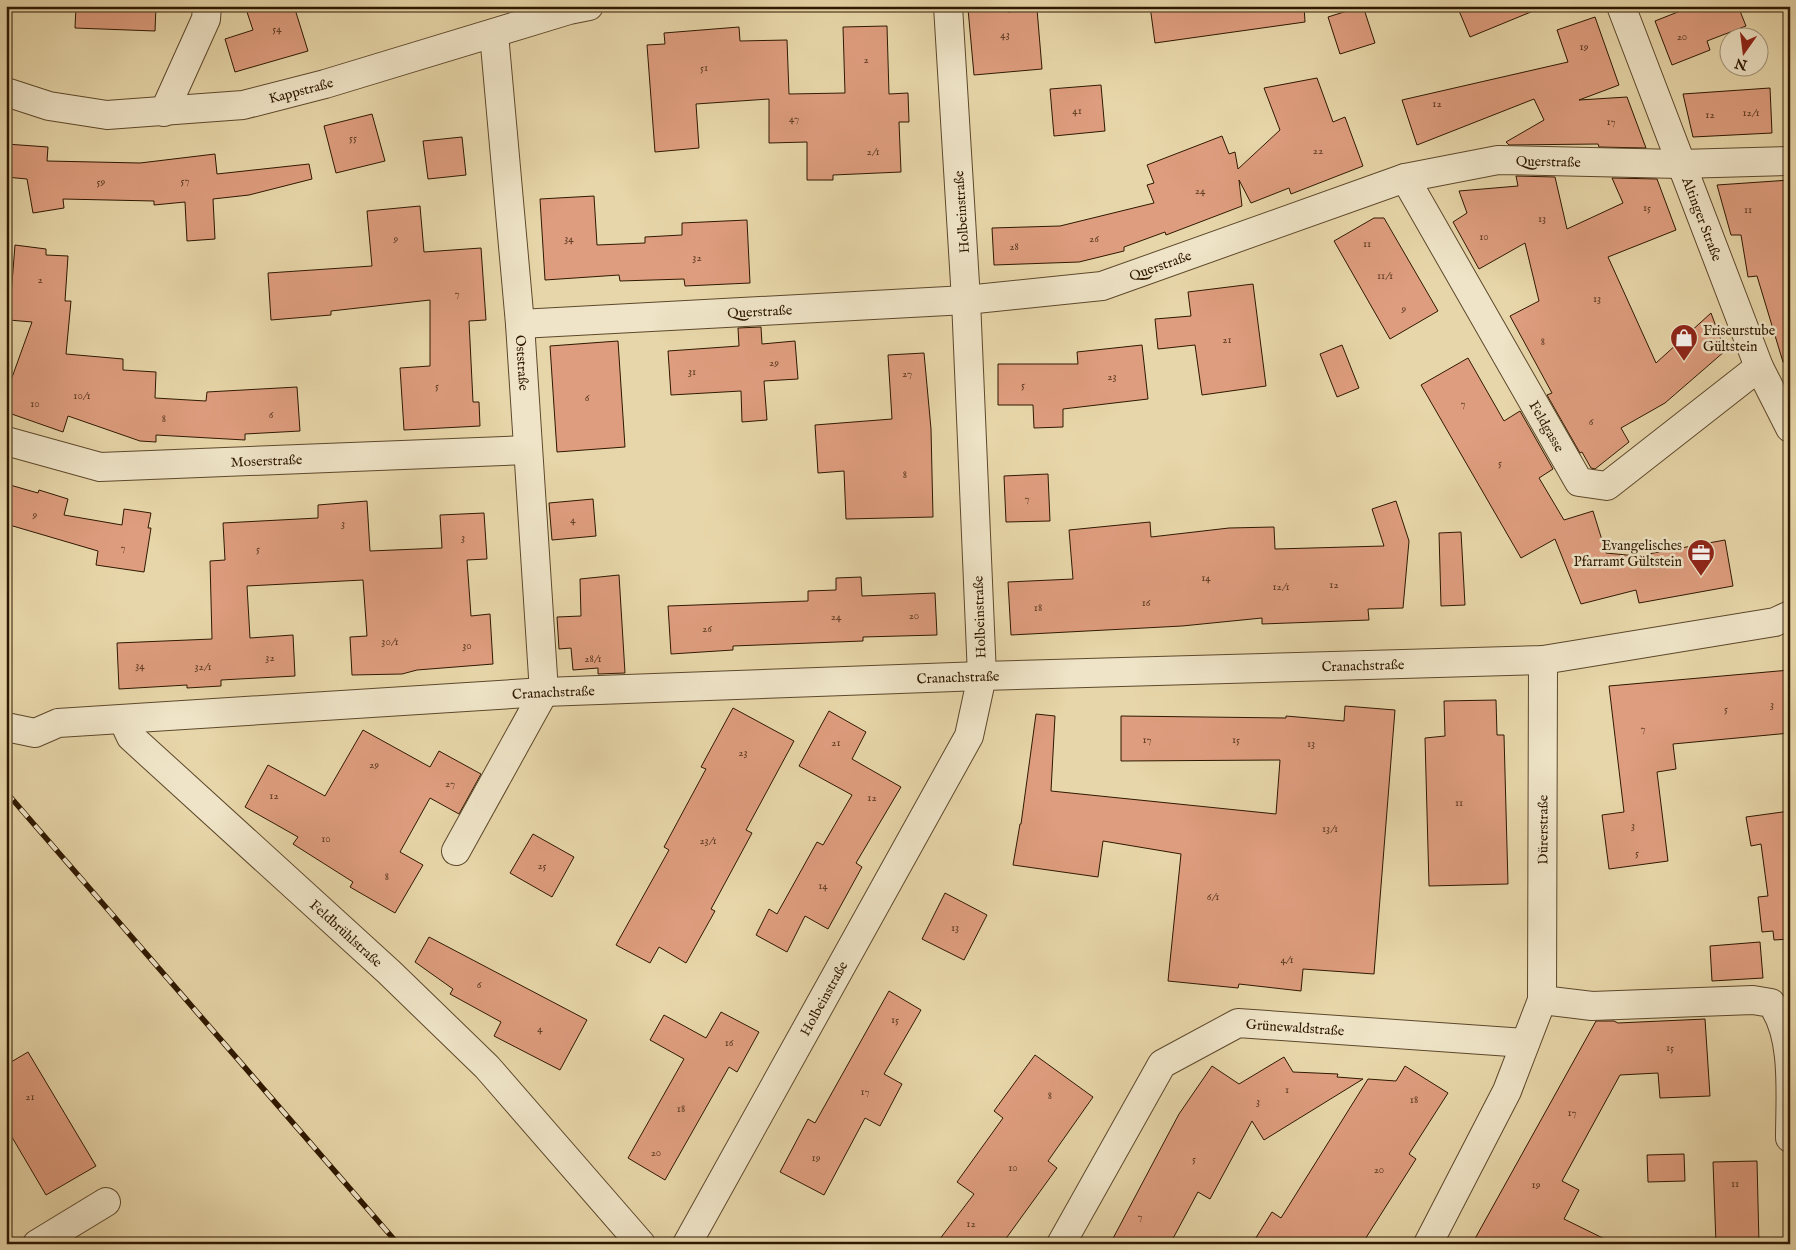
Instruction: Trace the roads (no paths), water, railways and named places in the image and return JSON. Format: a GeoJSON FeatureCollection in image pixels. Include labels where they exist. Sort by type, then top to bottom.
{"type":"FeatureCollection","features":[{"type":"Feature","properties":{"kind":"street"},"geometry":{"type":"LineString","coordinates":[[164,112],[206,19],[206,6]]}},
{"type":"Feature","properties":{"kind":"street","name":"Kappstraße"},"geometry":{"type":"LineString","coordinates":[[6,92],[49,106],[107,114],[164,112],[243,105],[325,84],[569,10],[589,6]]}},
{"type":"Feature","properties":{"kind":"street","name":"Holbeinstraße"},"geometry":{"type":"LineString","coordinates":[[687,1244],[969,736],[982,676],[966,300],[948,6]]}},
{"type":"Feature","properties":{"kind":"street","name":"Altinger Straße"},"geometry":{"type":"LineString","coordinates":[[1621,6],[1680,164],[1760,367],[1789,424]]}},
{"type":"Feature","properties":{"kind":"street","name":"Oststraße"},"geometry":{"type":"LineString","coordinates":[[494,34],[520,324],[544,692]]}},
{"type":"Feature","properties":{"kind":"street","name":"Querstraße"},"geometry":{"type":"LineString","coordinates":[[520,324],[966,300],[1102,286],[1405,178],[1498,160],[1680,164],[1790,161]]}},
{"type":"Feature","properties":{"kind":"street","name":"Feldgasse"},"geometry":{"type":"LineString","coordinates":[[1405,178],[1579,482],[1607,486],[1760,367]]}},
{"type":"Feature","properties":{"kind":"street","name":"Moserstraße"},"geometry":{"type":"LineString","coordinates":[[6,441],[100,467],[528,450]]}},
{"type":"Feature","properties":{"kind":"street","name":"Cranachstraße"},"geometry":{"type":"LineString","coordinates":[[123,720],[544,692],[982,676],[1543,660],[1775,622],[1790,615]]}},
{"type":"Feature","properties":{"kind":"street","name":"Dürerstraße"},"geometry":{"type":"LineString","coordinates":[[1428,1244],[1507,1091],[1542,1000],[1543,660]]}},
{"type":"Feature","properties":{"kind":"street"},"geometry":{"type":"LineString","coordinates":[[456,850],[544,692]]}},
{"type":"Feature","properties":{"kind":"street"},"geometry":{"type":"LineString","coordinates":[[6,727],[35,733],[58,723],[123,720]]}},
{"type":"Feature","properties":{"kind":"street","name":"Feldbrühlstraße"},"geometry":{"type":"LineString","coordinates":[[123,720],[131,737],[389,972],[487,1067],[641,1244]]}},
{"type":"Feature","properties":{"kind":"street"},"geometry":{"type":"LineString","coordinates":[[1542,1000],[1592,1006],[1753,1000],[1770,1003],[1783,1022],[1789,1046],[1790,1138]]}},
{"type":"Feature","properties":{"kind":"street","name":"Grünewaldstraße"},"geometry":{"type":"LineString","coordinates":[[1061,1244],[1162,1064],[1238,1023],[1525,1044]]}},
{"type":"Feature","properties":{"kind":"street"},"geometry":{"type":"LineString","coordinates":[[37,1244],[106,1202]]}},
{"type":"Feature","properties":{"kind":"railway"},"geometry":{"type":"LineString","coordinates":[[6,792],[398,1244]]}},
{"type":"Feature","properties":{"kind":"place","name":"Friseurstube Gültstein"},"geometry":{"type":"Point","coordinates":[1684,362]}},
{"type":"Feature","properties":{"kind":"place","name":"Evangelisches Pfarramt Gültstein"},"geometry":{"type":"Point","coordinates":[1701,577]}}]}
